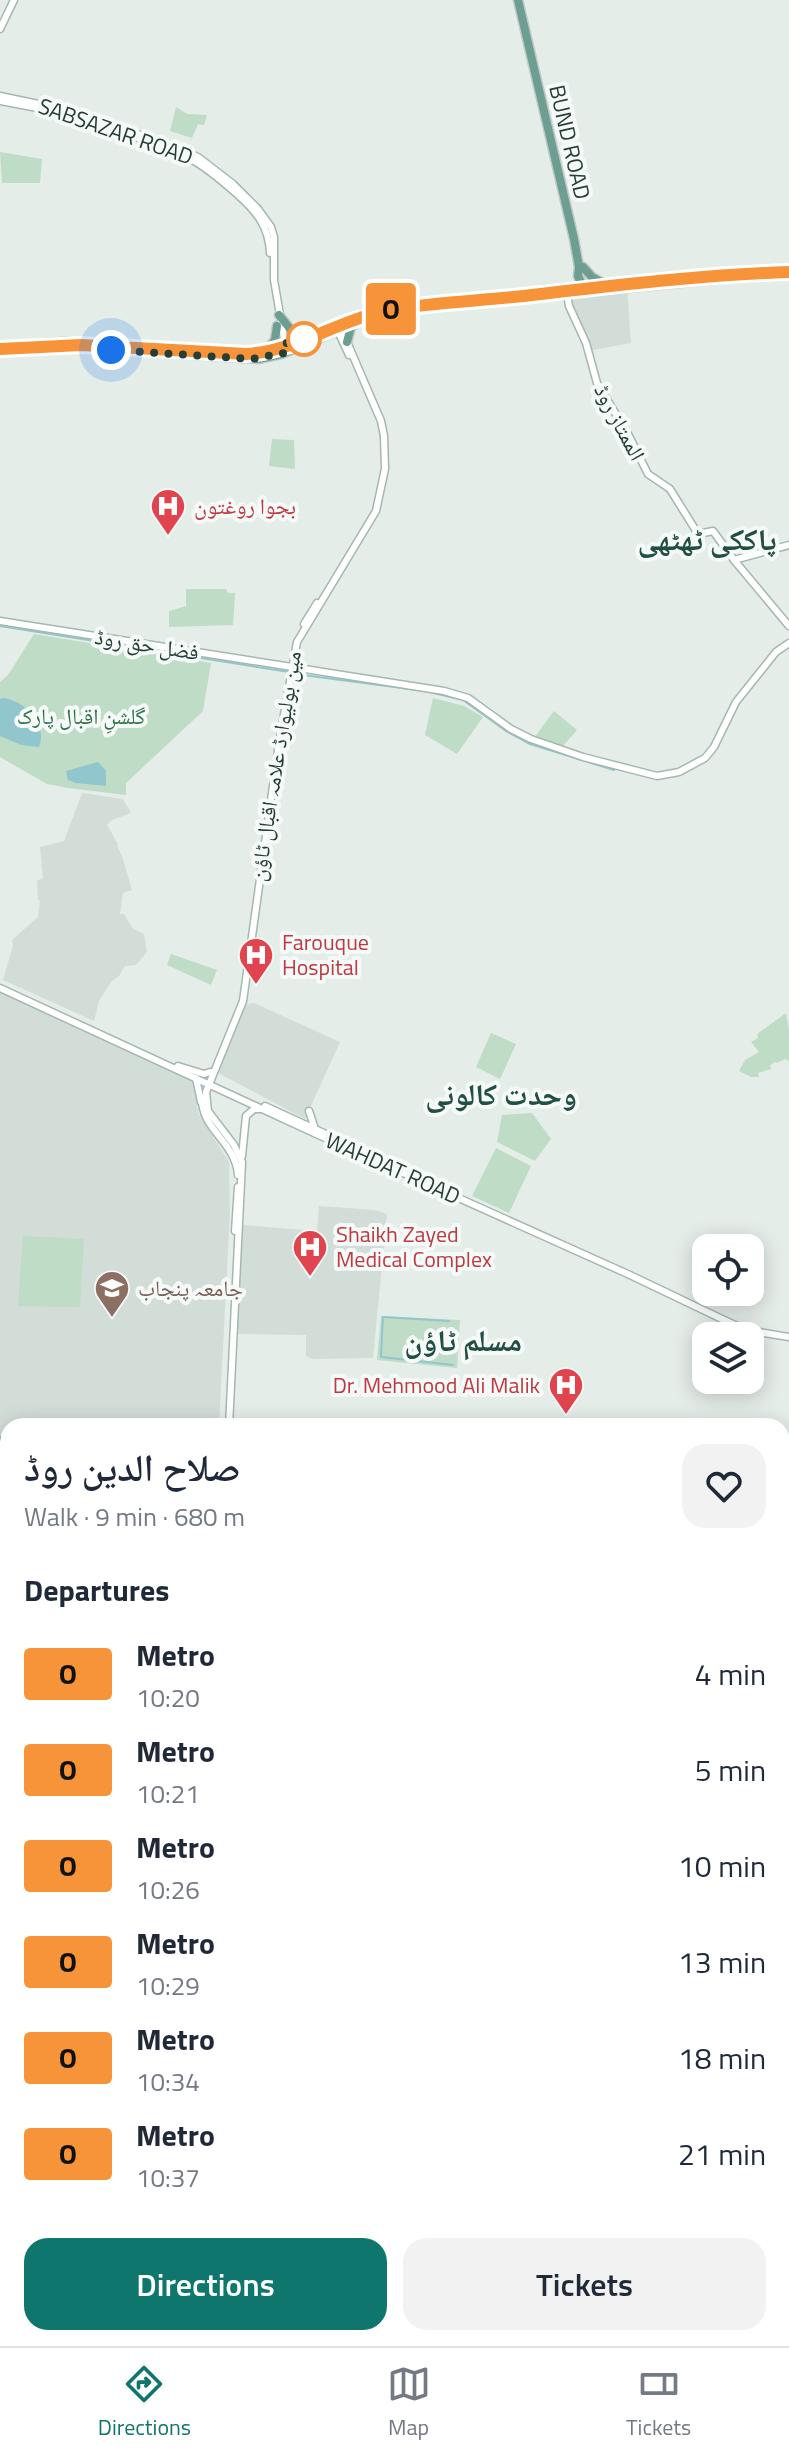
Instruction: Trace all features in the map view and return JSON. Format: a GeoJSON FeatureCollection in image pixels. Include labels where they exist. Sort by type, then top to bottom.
{"type":"FeatureCollection","features":[{"type":"Feature","properties":{"kind":"main road"},"geometry":{"type":"LineString","coordinates":[[0,21],[12,0]]}},
{"type":"Feature","properties":{"kind":"main road"},"geometry":{"type":"LineString","coordinates":[[0,29],[12,0]]}},
{"type":"Feature","properties":{"kind":"main road","name":"BUND ROAD"},"geometry":{"type":"LineString","coordinates":[[520,0],[581,268],[586,278],[584,288]]}},
{"type":"Feature","properties":{"kind":"main road","name":"SABSAZAR ROAD"},"geometry":{"type":"LineString","coordinates":[[0,99],[48,106],[129,134],[166,143],[198,157],[217,170],[258,209],[271,227],[274,237],[272,281],[284,349]]}},
{"type":"Feature","properties":{"kind":"main road"},"geometry":{"type":"LineString","coordinates":[[565,291],[581,268],[603,283]]}},
{"type":"Feature","properties":{"kind":"main road"},"geometry":{"type":"LineString","coordinates":[[584,288],[603,283],[734,272],[789,273]]}},
{"type":"Feature","properties":{"kind":"main road"},"geometry":{"type":"LineString","coordinates":[[341,332],[356,321],[397,310],[584,288],[789,273]]}},
{"type":"Feature","properties":{"kind":"main road"},"geometry":{"type":"LineString","coordinates":[[0,349],[88,348],[252,359],[284,349],[386,305],[565,291]]}},
{"type":"Feature","properties":{"kind":"main road","name":"الممتاز روڈ"},"geometry":{"type":"LineString","coordinates":[[565,291],[586,343],[597,383],[647,472],[670,489],[698,534],[713,531],[734,560]]}},
{"type":"Feature","properties":{"kind":"main road"},"geometry":{"type":"LineString","coordinates":[[341,332],[364,312]]}},
{"type":"Feature","properties":{"kind":"main road"},"geometry":{"type":"LineString","coordinates":[[280,321],[293,339],[341,332],[356,321]]}},
{"type":"Feature","properties":{"kind":"main road"},"geometry":{"type":"LineString","coordinates":[[267,350],[275,340],[280,321]]}},
{"type":"Feature","properties":{"kind":"main road","name":"مین بولیوارڈ علامہ اقبال ٹاؤن"},"geometry":{"type":"LineString","coordinates":[[202,1105],[208,1079],[243,1001],[296,637],[374,508],[381,475],[379,426],[341,332]]}},
{"type":"Feature","properties":{"kind":"main road"},"geometry":{"type":"LineString","coordinates":[[0,349],[80,342],[226,351],[267,350],[284,349],[302,337]]}},
{"type":"Feature","properties":{"kind":"main road"},"geometry":{"type":"LineString","coordinates":[[789,545],[734,560],[789,626]]}},
{"type":"Feature","properties":{"kind":"main road","name":"فضل حق روڈ"},"geometry":{"type":"LineString","coordinates":[[0,621],[291,671],[444,691],[468,698],[478,711],[531,739],[657,776],[679,772],[701,762],[714,747],[736,702],[776,652],[789,643]]}},
{"type":"Feature","properties":{"kind":"main road","name":"WAHDAT ROAD"},"geometry":{"type":"LineString","coordinates":[[0,986],[196,1077],[208,1079]]}},
{"type":"Feature","properties":{"kind":"main road","name":"WAHDAT ROAD"},"geometry":{"type":"LineString","coordinates":[[136,1048],[729,1322]]}},
{"type":"Feature","properties":{"kind":"main road"},"geometry":{"type":"LineString","coordinates":[[196,1077],[202,1105],[211,1126],[240,1162]]}},
{"type":"Feature","properties":{"kind":"main road"},"geometry":{"type":"LineString","coordinates":[[208,1079],[208,1111],[234,1145],[240,1162],[228,1418]]}},
{"type":"Feature","properties":{"kind":"main road"},"geometry":{"type":"LineString","coordinates":[[236,1291],[238,1187],[246,1116],[254,1109],[263,1107]]}},
{"type":"Feature","properties":{"kind":"main road"},"geometry":{"type":"LineString","coordinates":[[309,1111],[317,1129]]}},
{"type":"Feature","properties":{"kind":"main road","name":"WAHDAT ROAD"},"geometry":{"type":"LineString","coordinates":[[302,1125],[317,1129],[735,1322]]}},
{"type":"Feature","properties":{"kind":"main road","name":"WAHDAT ROAD"},"geometry":{"type":"LineString","coordinates":[[764,1331],[789,1334]]}},
{"type":"Feature","properties":{"kind":"shaded area"},"geometry":{"type":"Polygon","coordinates":[[[627,287],[631,343],[588,351],[567,294],[627,287]]]}},
{"type":"Feature","properties":{"kind":"shaded area"},"geometry":{"type":"Polygon","coordinates":[[[82,793],[123,799],[131,813],[107,825],[118,844],[132,890],[123,893],[120,914],[124,914],[133,929],[144,934],[147,952],[136,965],[125,966],[112,981],[99,1001],[94,1021],[3,980],[12,940],[38,917],[40,901],[37,881],[43,878],[40,847],[64,841],[82,793]]]}},
{"type":"Feature","properties":{"kind":"shaded area","name":"جامعہ پنجاب"},"geometry":{"type":"Polygon","coordinates":[[[0,992],[194,1082],[198,1113],[229,1162],[230,1211],[219,1418],[0,1418],[0,992]]]}},
{"type":"Feature","properties":{"kind":"shaded area"},"geometry":{"type":"Polygon","coordinates":[[[254,1003],[340,1042],[305,1119],[218,1073],[245,1005],[254,1003]]]}},
{"type":"Feature","properties":{"kind":"shaded area","name":"Shaikh Zayed Medical Complex"},"geometry":{"type":"Polygon","coordinates":[[[319,1206],[375,1210],[387,1214],[373,1358],[312,1359],[306,1356],[306,1335],[237,1334],[243,1225],[317,1231],[319,1206]]]}},
{"type":"Feature","properties":{"kind":"green space"},"geometry":{"type":"Polygon","coordinates":[[[176,107],[187,114],[207,115],[204,125],[198,124],[192,138],[170,131],[176,107]]]}},
{"type":"Feature","properties":{"kind":"green space"},"geometry":{"type":"Polygon","coordinates":[[[0,152],[42,159],[40,183],[2,183],[0,152]]]}},
{"type":"Feature","properties":{"kind":"green space"},"geometry":{"type":"Polygon","coordinates":[[[272,439],[294,440],[295,469],[269,466],[272,439]]]}},
{"type":"Feature","properties":{"kind":"green space"},"geometry":{"type":"Polygon","coordinates":[[[186,589],[226,589],[228,593],[235,593],[233,625],[169,627],[169,611],[186,606],[186,589]]]}},
{"type":"Feature","properties":{"kind":"green space","name":"گلشنِ اقبال پارک"},"geometry":{"type":"Polygon","coordinates":[[[34,634],[211,663],[203,711],[126,783],[126,795],[47,784],[0,757],[0,682],[8,675],[34,634]]]}},
{"type":"Feature","properties":{"kind":"green space"},"geometry":{"type":"Polygon","coordinates":[[[433,698],[464,706],[483,717],[457,754],[425,735],[433,698]]]}},
{"type":"Feature","properties":{"kind":"green space"},"geometry":{"type":"Polygon","coordinates":[[[554,711],[577,730],[562,747],[534,738],[554,711]]]}},
{"type":"Feature","properties":{"kind":"green space"},"geometry":{"type":"Polygon","coordinates":[[[171,954],[217,970],[211,985],[167,965],[171,954]]]}},
{"type":"Feature","properties":{"kind":"green space"},"geometry":{"type":"Polygon","coordinates":[[[786,1013],[789,1061],[775,1062],[770,1065],[771,1069],[758,1073],[759,1077],[739,1071],[745,1060],[759,1052],[751,1042],[758,1038],[757,1034],[786,1013]]]}},
{"type":"Feature","properties":{"kind":"green space"},"geometry":{"type":"Polygon","coordinates":[[[491,1033],[516,1044],[500,1079],[476,1067],[491,1033]]]}},
{"type":"Feature","properties":{"kind":"green space"},"geometry":{"type":"Polygon","coordinates":[[[532,1113],[551,1139],[535,1161],[497,1142],[502,1115],[532,1113]]]}},
{"type":"Feature","properties":{"kind":"green space"},"geometry":{"type":"Polygon","coordinates":[[[496,1148],[531,1166],[509,1213],[472,1196],[496,1148]]]}},
{"type":"Feature","properties":{"kind":"green space"},"geometry":{"type":"Polygon","coordinates":[[[23,1236],[84,1239],[80,1307],[18,1306],[23,1236]]]}},
{"type":"Feature","properties":{"kind":"green space"},"geometry":{"type":"Polygon","coordinates":[[[381,1316],[460,1320],[457,1368],[377,1360],[381,1316]]]}},
{"type":"Feature","properties":{"kind":"water"},"geometry":{"type":"Polygon","coordinates":[[[0,699],[20,704],[33,715],[40,730],[39,747],[21,745],[0,736],[0,699]]]}},
{"type":"Feature","properties":{"kind":"water"},"geometry":{"type":"Polygon","coordinates":[[[98,762],[106,771],[106,786],[68,780],[66,771],[98,762]]]}},
{"type":"Feature","properties":{"kind":"waterway"},"geometry":{"type":"LineString","coordinates":[[0,626],[289,672]]}},
{"type":"Feature","properties":{"kind":"waterway"},"geometry":{"type":"LineString","coordinates":[[295,674],[425,691],[463,700],[530,744],[614,770]]}},
{"type":"Feature","properties":{"kind":"waterway"},"geometry":{"type":"LineString","coordinates":[[449,1321],[383,1317],[381,1357],[453,1365]]}},
{"type":"Feature","properties":{"kind":"railway"},"geometry":{"type":"LineString","coordinates":[[0,349],[81,345],[246,354],[283,347],[354,320],[406,306],[689,278],[789,272]]}},
{"type":"Feature","properties":{"kind":"metro line","name":"O"},"geometry":{"type":"LineString","coordinates":[[0,349],[81,345],[262,353],[346,322],[390,310],[599,286],[789,272]]}},
{"type":"Feature","properties":{"kind":"place","name":"بجوا روغتون"},"geometry":{"type":"Point","coordinates":[168,537]}},
{"type":"Feature","properties":{"kind":"place","name":"Farouque Hospital"},"geometry":{"type":"Point","coordinates":[256,986]}},
{"type":"Feature","properties":{"kind":"place","name":"Shaikh Zayed Medical Complex"},"geometry":{"type":"Point","coordinates":[310,1278]}},
{"type":"Feature","properties":{"kind":"place","name":"جامعہ پنجاب"},"geometry":{"type":"Point","coordinates":[112,1319]}},
{"type":"Feature","properties":{"kind":"place","name":"Dr. Mehmood Ali Malik"},"geometry":{"type":"Point","coordinates":[566,1416]}},
{"type":"Feature","properties":{"kind":"district","name":"پاککی ٹھٹھی"},"geometry":{"type":"Point","coordinates":[707,539]}},
{"type":"Feature","properties":{"kind":"district","name":"وحدت کالونی"},"geometry":{"type":"Point","coordinates":[501,1094]}},
{"type":"Feature","properties":{"kind":"district","name":"مسلم ٹاؤن"},"geometry":{"type":"Point","coordinates":[463,1340]}},
{"type":"Feature","properties":{"kind":"route"},"geometry":{"type":"LineString","coordinates":[[111,350],[252,359],[284,353],[282,345],[307,335],[304,339]]}}]}
